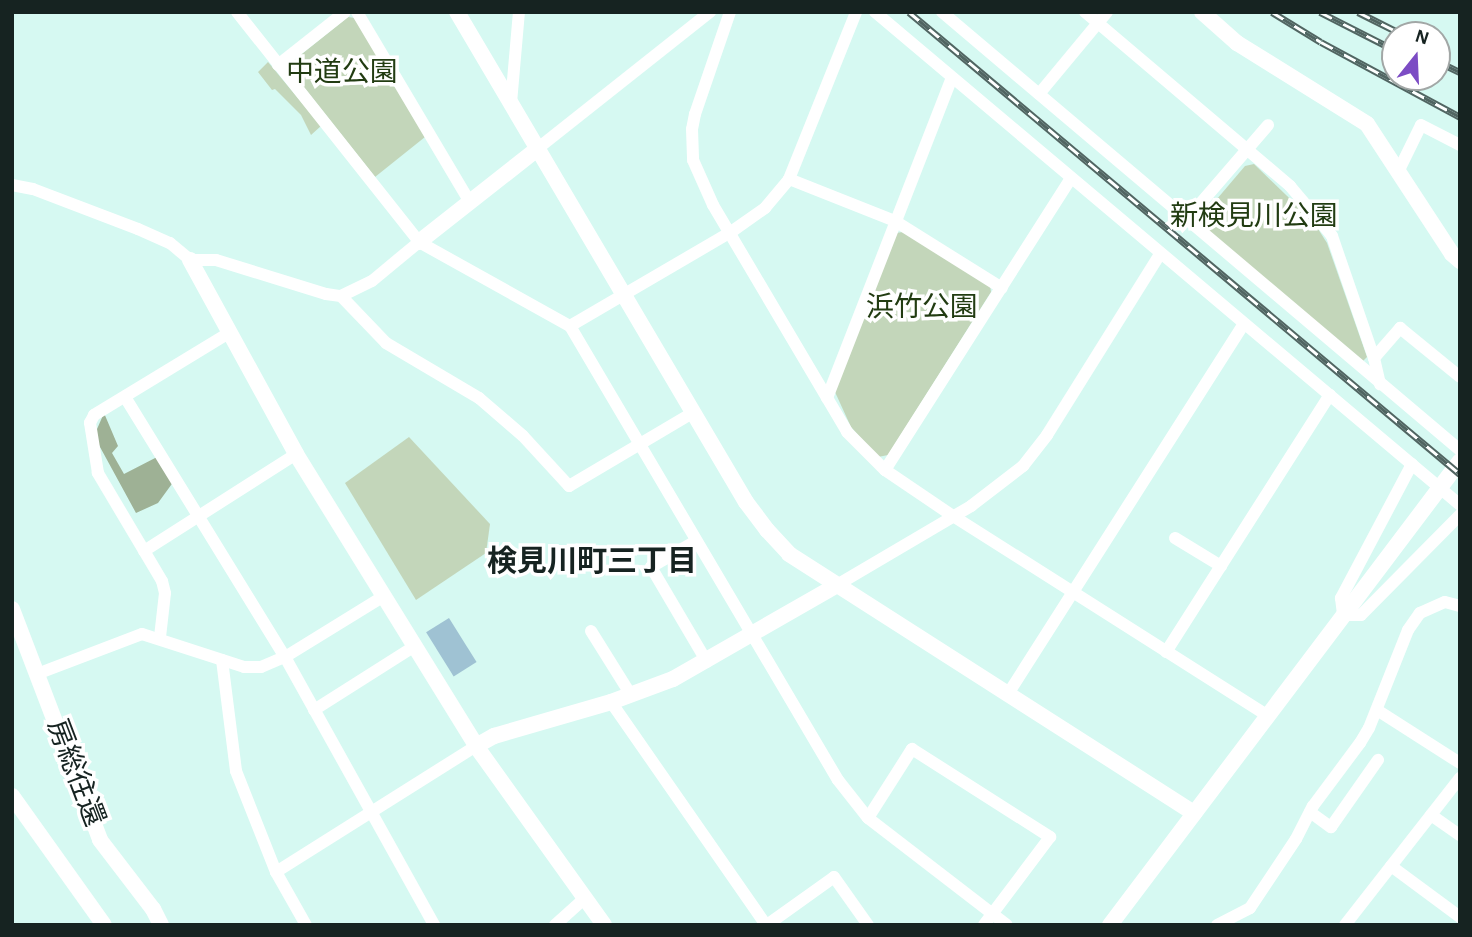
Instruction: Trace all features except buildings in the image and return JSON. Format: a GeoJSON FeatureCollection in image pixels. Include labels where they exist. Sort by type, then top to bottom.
{"type":"FeatureCollection","features":[{"type":"Feature","properties":{"kind":"street"},"geometry":{"type":"LineString","coordinates":[[237,12],[419,242],[570,326],[838,780],[868,818],[1007,925]]}},
{"type":"Feature","properties":{"kind":"street"},"geometry":{"type":"LineString","coordinates":[[278,65],[345,12]]}},
{"type":"Feature","properties":{"kind":"street"},"geometry":{"type":"LineString","coordinates":[[357,12],[470,202]]}},
{"type":"Feature","properties":{"kind":"street"},"geometry":{"type":"LineString","coordinates":[[457,12],[746,502],[789,554],[1194,813]]}},
{"type":"Feature","properties":{"kind":"street"},"geometry":{"type":"LineString","coordinates":[[511,103],[519,12]]}},
{"type":"Feature","properties":{"kind":"street"},"geometry":{"type":"LineString","coordinates":[[688,12],[699,21]]}},
{"type":"Feature","properties":{"kind":"street"},"geometry":{"type":"LineString","coordinates":[[341,296],[372,281],[710,12]]}},
{"type":"Feature","properties":{"kind":"street"},"geometry":{"type":"LineString","coordinates":[[730,12],[692,129],[693,160],[698,174],[847,432],[885,470],[953,516],[1268,716]]}},
{"type":"Feature","properties":{"kind":"street"},"geometry":{"type":"LineString","coordinates":[[570,326],[731,232],[765,208],[789,179],[856,12]]}},
{"type":"Feature","properties":{"kind":"street"},"geometry":{"type":"LineString","coordinates":[[875,12],[1460,505]]}},
{"type":"Feature","properties":{"kind":"street"},"geometry":{"type":"LineString","coordinates":[[942,12],[1460,450]]}},
{"type":"Feature","properties":{"kind":"street"},"geometry":{"type":"LineString","coordinates":[[1085,12],[1290,186],[1332,236],[1374,358],[1380,384]]}},
{"type":"Feature","properties":{"kind":"street"},"geometry":{"type":"LineString","coordinates":[[1039,94],[1107,12]]}},
{"type":"Feature","properties":{"kind":"street"},"geometry":{"type":"LineString","coordinates":[[1202,12],[1237,43],[1367,124],[1452,254],[1460,261]]}},
{"type":"Feature","properties":{"kind":"street"},"geometry":{"type":"LineString","coordinates":[[827,398],[952,77]]}},
{"type":"Feature","properties":{"kind":"street"},"geometry":{"type":"LineString","coordinates":[[1187,219],[1268,125]]}},
{"type":"Feature","properties":{"kind":"street"},"geometry":{"type":"LineString","coordinates":[[1398,172],[1421,125],[1460,145]]}},
{"type":"Feature","properties":{"kind":"street"},"geometry":{"type":"LineString","coordinates":[[885,470],[1071,178]]}},
{"type":"Feature","properties":{"kind":"street"},"geometry":{"type":"LineString","coordinates":[[789,179],[895,221],[1002,288]]}},
{"type":"Feature","properties":{"kind":"street"},"geometry":{"type":"LineString","coordinates":[[12,185],[33,189],[138,229],[170,243],[190,260],[296,454],[476,746],[604,925]]}},
{"type":"Feature","properties":{"kind":"street"},"geometry":{"type":"LineString","coordinates":[[276,872],[494,736],[611,702],[707,662],[1000,486],[1023,466],[1047,435],[1160,254]]}},
{"type":"Feature","properties":{"kind":"street"},"geometry":{"type":"LineString","coordinates":[[190,260],[216,260],[341,296],[386,343],[479,398],[523,436],[569,486],[694,412]]}},
{"type":"Feature","properties":{"kind":"street"},"geometry":{"type":"LineString","coordinates":[[1008,694],[1244,324]]}},
{"type":"Feature","properties":{"kind":"street"},"geometry":{"type":"LineString","coordinates":[[1374,358],[1400,328],[1460,377]]}},
{"type":"Feature","properties":{"kind":"street"},"geometry":{"type":"LineString","coordinates":[[160,637],[165,593],[144,551],[98,473],[90,423],[94,415],[229,333]]}},
{"type":"Feature","properties":{"kind":"street"},"geometry":{"type":"LineString","coordinates":[[1166,652],[1330,395]]}},
{"type":"Feature","properties":{"kind":"street"},"geometry":{"type":"LineString","coordinates":[[125,397],[285,657],[434,925]]}},
{"type":"Feature","properties":{"kind":"street"},"geometry":{"type":"LineString","coordinates":[[144,551],[296,454]]}},
{"type":"Feature","properties":{"kind":"street"},"geometry":{"type":"LineString","coordinates":[[1111,925],[1460,461]]}},
{"type":"Feature","properties":{"kind":"street"},"geometry":{"type":"LineString","coordinates":[[1412,464],[1341,598],[1347,610],[1360,615],[1460,515]]}},
{"type":"Feature","properties":{"kind":"street"},"geometry":{"type":"LineString","coordinates":[[1175,537],[1221,566]]}},
{"type":"Feature","properties":{"kind":"street"},"geometry":{"type":"LineString","coordinates":[[696,541],[651,567],[707,662]]}},
{"type":"Feature","properties":{"kind":"street"},"geometry":{"type":"LineString","coordinates":[[37,674],[135,634],[160,637],[222,660],[261,667],[285,657],[384,596]]}},
{"type":"Feature","properties":{"kind":"street"},"geometry":{"type":"LineString","coordinates":[[1217,925],[1250,908],[1310,813],[1360,743],[1377,710],[1408,629],[1420,613],[1445,602],[1460,606]]}},
{"type":"Feature","properties":{"kind":"street","name":"房総往還"},"geometry":{"type":"LineString","coordinates":[[12,609],[100,840],[153,909],[161,925]]}},
{"type":"Feature","properties":{"kind":"street"},"geometry":{"type":"LineString","coordinates":[[591,631],[631,695]]}},
{"type":"Feature","properties":{"kind":"street"},"geometry":{"type":"LineString","coordinates":[[314,710],[415,646]]}},
{"type":"Feature","properties":{"kind":"street"},"geometry":{"type":"LineString","coordinates":[[222,660],[236,771],[276,872],[306,925]]}},
{"type":"Feature","properties":{"kind":"street"},"geometry":{"type":"LineString","coordinates":[[611,702],[766,925],[834,877],[868,925]]}},
{"type":"Feature","properties":{"kind":"street"},"geometry":{"type":"LineString","coordinates":[[1377,710],[1460,763]]}},
{"type":"Feature","properties":{"kind":"street"},"geometry":{"type":"LineString","coordinates":[[868,818],[912,749],[1051,837],[984,925]]}},
{"type":"Feature","properties":{"kind":"street"},"geometry":{"type":"LineString","coordinates":[[1310,813],[1331,827],[1378,760]]}},
{"type":"Feature","properties":{"kind":"street"},"geometry":{"type":"LineString","coordinates":[[1345,925],[1460,778]]}},
{"type":"Feature","properties":{"kind":"street"},"geometry":{"type":"LineString","coordinates":[[12,796],[104,925]]}},
{"type":"Feature","properties":{"kind":"street"},"geometry":{"type":"LineString","coordinates":[[1431,815],[1460,835]]}},
{"type":"Feature","properties":{"kind":"street"},"geometry":{"type":"LineString","coordinates":[[1391,866],[1460,917]]}},
{"type":"Feature","properties":{"kind":"street"},"geometry":{"type":"LineString","coordinates":[[555,925],[586,898]]}},
{"type":"Feature","properties":{"kind":"green space","name":"中道公園"},"geometry":{"type":"Polygon","coordinates":[[[348,17],[355,18],[425,137],[375,177],[292,72],[293,61],[348,17]]]}},
{"type":"Feature","properties":{"kind":"green space"},"geometry":{"type":"Polygon","coordinates":[[[268,62],[321,126],[311,135],[301,115],[275,89],[272,90],[258,72],[268,62]]]}},
{"type":"Feature","properties":{"kind":"green space","name":"新検見川公園"},"geometry":{"type":"Polygon","coordinates":[[[1254,164],[1313,221],[1327,243],[1367,357],[1363,361],[1202,226],[1200,219],[1245,166],[1254,164]]]}},
{"type":"Feature","properties":{"kind":"green space","name":"浜竹公園"},"geometry":{"type":"Polygon","coordinates":[[[903,232],[990,285],[991,292],[888,455],[878,457],[851,427],[835,392],[896,233],[903,232]]]}},
{"type":"Feature","properties":{"kind":"green space"},"geometry":{"type":"Polygon","coordinates":[[[104,413],[118,446],[112,453],[124,474],[159,456],[174,481],[158,503],[136,513],[94,436],[104,413]]]}},
{"type":"Feature","properties":{"kind":"green space"},"geometry":{"type":"Polygon","coordinates":[[[409,437],[490,524],[486,553],[416,600],[345,483],[409,437]]]}},
{"type":"Feature","properties":{"kind":"water"},"geometry":{"type":"Polygon","coordinates":[[[449,618],[477,662],[454,676],[426,632],[449,618]]]}},
{"type":"Feature","properties":{"kind":"railway"},"geometry":{"type":"LineString","coordinates":[[909,12],[1460,474]]}},
{"type":"Feature","properties":{"kind":"railway"},"geometry":{"type":"LineString","coordinates":[[1272,12],[1321,42],[1460,117]]}},
{"type":"Feature","properties":{"kind":"railway"},"geometry":{"type":"LineString","coordinates":[[1320,12],[1381,43]]}},
{"type":"Feature","properties":{"kind":"railway"},"geometry":{"type":"LineString","coordinates":[[1358,12],[1381,24]]}},
{"type":"Feature","properties":{"kind":"railway"},"geometry":{"type":"LineString","coordinates":[[1451,68],[1460,72]]}},
{"type":"Feature","properties":{"kind":"district","name":"検見川町三丁目"},"geometry":{"type":"Point","coordinates":[592,562]}}]}
